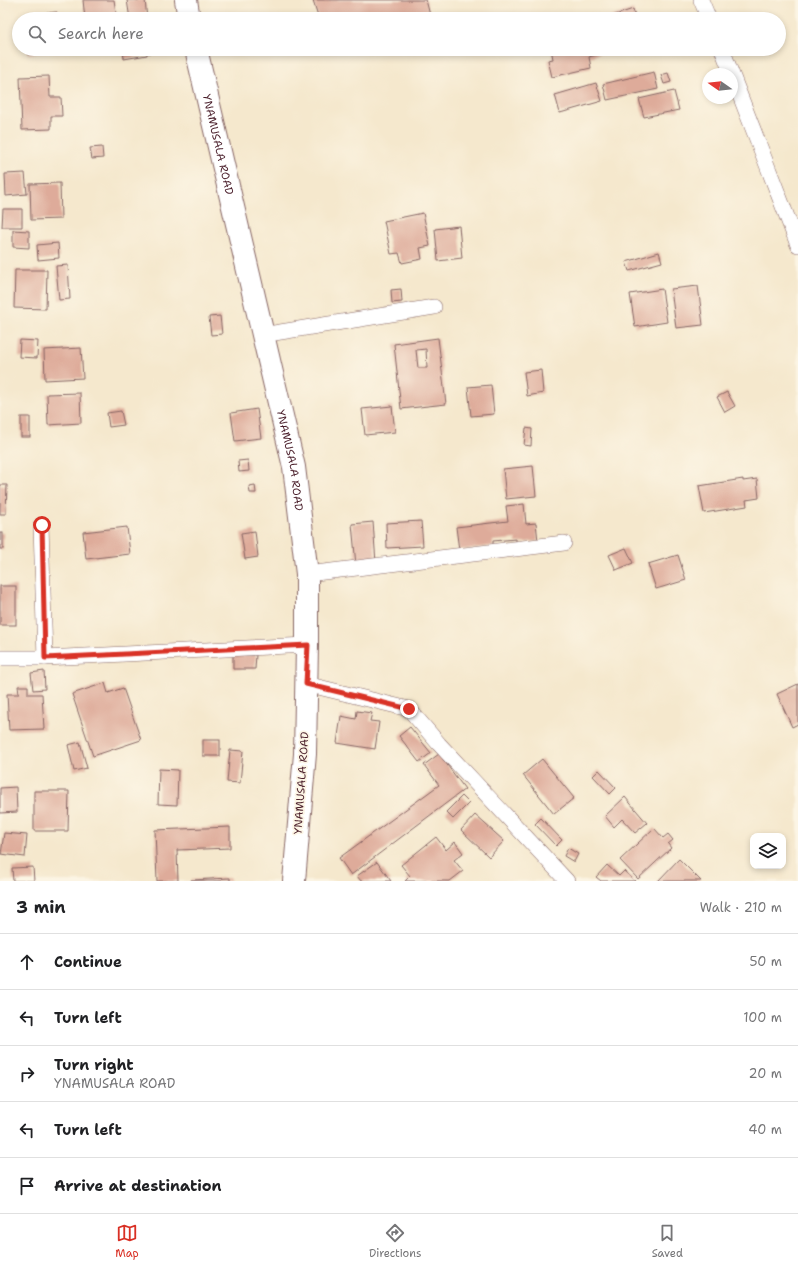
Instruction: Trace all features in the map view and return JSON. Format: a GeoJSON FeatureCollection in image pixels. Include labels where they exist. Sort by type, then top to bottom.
{"type":"FeatureCollection","features":[{"type":"Feature","properties":{"kind":"main road"},"geometry":{"type":"LineString","coordinates":[[186,0],[189,12]]}},
{"type":"Feature","properties":{"kind":"main road","name":"YNAMUSALA ROAD"},"geometry":{"type":"LineString","coordinates":[[198,56],[294,467],[307,574],[308,645],[305,754],[294,881]]}},
{"type":"Feature","properties":{"kind":"street"},"geometry":{"type":"LineString","coordinates":[[701,0],[706,12]]}},
{"type":"Feature","properties":{"kind":"street"},"geometry":{"type":"LineString","coordinates":[[725,56],[798,245]]}},
{"type":"Feature","properties":{"kind":"street"},"geometry":{"type":"LineString","coordinates":[[262,335],[434,307]]}},
{"type":"Feature","properties":{"kind":"street"},"geometry":{"type":"LineString","coordinates":[[42,525],[45,658]]}},
{"type":"Feature","properties":{"kind":"street"},"geometry":{"type":"LineString","coordinates":[[307,574],[564,543]]}},
{"type":"Feature","properties":{"kind":"street"},"geometry":{"type":"LineString","coordinates":[[0,658],[45,658],[308,645]]}},
{"type":"Feature","properties":{"kind":"street"},"geometry":{"type":"LineString","coordinates":[[306,684],[409,709],[439,744],[567,881]]}},
{"type":"Feature","properties":{"kind":"building"},"geometry":{"type":"Polygon","coordinates":[[[83,0],[114,0],[116,12],[84,12],[83,0]]]}},
{"type":"Feature","properties":{"kind":"building"},"geometry":{"type":"Polygon","coordinates":[[[127,0],[145,0],[146,12],[129,12],[127,0]]]}},
{"type":"Feature","properties":{"kind":"building"},"geometry":{"type":"Polygon","coordinates":[[[313,0],[426,0],[429,12],[317,12],[313,0]]]}},
{"type":"Feature","properties":{"kind":"building"},"geometry":{"type":"Polygon","coordinates":[[[633,9],[634,12],[624,12],[633,9]]]}},
{"type":"Feature","properties":{"kind":"building"},"geometry":{"type":"Polygon","coordinates":[[[124,56],[141,56],[124,59],[124,56]]]}},
{"type":"Feature","properties":{"kind":"building"},"geometry":{"type":"Polygon","coordinates":[[[552,56],[592,56],[589,57],[591,68],[552,77],[548,60],[553,59],[552,56]]]}},
{"type":"Feature","properties":{"kind":"building"},"geometry":{"type":"Polygon","coordinates":[[[654,72],[658,89],[607,100],[603,84],[654,72]]]}},
{"type":"Feature","properties":{"kind":"building"},"geometry":{"type":"Polygon","coordinates":[[[668,73],[671,82],[664,84],[661,75],[668,73]]]}},
{"type":"Feature","properties":{"kind":"building"},"geometry":{"type":"Polygon","coordinates":[[[49,76],[50,97],[61,97],[62,116],[51,116],[51,129],[22,130],[20,77],[49,76]]]}},
{"type":"Feature","properties":{"kind":"building"},"geometry":{"type":"Polygon","coordinates":[[[596,83],[602,101],[560,113],[555,95],[596,83]]]}},
{"type":"Feature","properties":{"kind":"building"},"geometry":{"type":"Polygon","coordinates":[[[674,91],[679,110],[644,117],[639,99],[674,91]]]}},
{"type":"Feature","properties":{"kind":"building"},"geometry":{"type":"Polygon","coordinates":[[[102,147],[103,158],[92,159],[90,148],[102,147]]]}},
{"type":"Feature","properties":{"kind":"building"},"geometry":{"type":"Polygon","coordinates":[[[25,173],[27,194],[6,196],[5,174],[25,173]]]}},
{"type":"Feature","properties":{"kind":"building"},"geometry":{"type":"Polygon","coordinates":[[[60,183],[61,219],[31,220],[30,184],[60,183]]]}},
{"type":"Feature","properties":{"kind":"building"},"geometry":{"type":"Polygon","coordinates":[[[3,209],[22,209],[22,227],[2,227],[3,209]]]}},
{"type":"Feature","properties":{"kind":"building"},"geometry":{"type":"Polygon","coordinates":[[[423,213],[430,246],[420,248],[422,259],[402,263],[399,253],[391,254],[384,221],[423,213]]]}},
{"type":"Feature","properties":{"kind":"building"},"geometry":{"type":"Polygon","coordinates":[[[459,226],[462,258],[438,261],[435,229],[459,226]]]}},
{"type":"Feature","properties":{"kind":"building"},"geometry":{"type":"Polygon","coordinates":[[[13,230],[29,231],[29,248],[13,247],[13,230]]]}},
{"type":"Feature","properties":{"kind":"building"},"geometry":{"type":"Polygon","coordinates":[[[58,243],[59,258],[38,260],[37,245],[58,243]]]}},
{"type":"Feature","properties":{"kind":"building"},"geometry":{"type":"Polygon","coordinates":[[[659,252],[662,262],[629,271],[626,262],[659,252]]]}},
{"type":"Feature","properties":{"kind":"building"},"geometry":{"type":"Polygon","coordinates":[[[68,265],[70,299],[59,300],[56,266],[68,265]]]}},
{"type":"Feature","properties":{"kind":"building"},"geometry":{"type":"Polygon","coordinates":[[[15,270],[47,270],[46,309],[14,308],[15,270]]]}},
{"type":"Feature","properties":{"kind":"building"},"geometry":{"type":"Polygon","coordinates":[[[698,286],[703,325],[676,328],[671,289],[698,286]]]}},
{"type":"Feature","properties":{"kind":"building"},"geometry":{"type":"Polygon","coordinates":[[[401,289],[402,302],[392,303],[391,290],[401,289]]]}},
{"type":"Feature","properties":{"kind":"building"},"geometry":{"type":"Polygon","coordinates":[[[662,289],[667,322],[635,327],[630,294],[662,289]]]}},
{"type":"Feature","properties":{"kind":"building"},"geometry":{"type":"Polygon","coordinates":[[[220,316],[222,334],[211,335],[209,317],[220,316]]]}},
{"type":"Feature","properties":{"kind":"building"},"geometry":{"type":"Polygon","coordinates":[[[438,338],[446,404],[401,409],[394,344],[438,338]],[[426,349],[416,350],[418,368],[427,368],[426,349]]]}},
{"type":"Feature","properties":{"kind":"building"},"geometry":{"type":"Polygon","coordinates":[[[20,340],[38,341],[37,358],[19,357],[20,340]]]}},
{"type":"Feature","properties":{"kind":"building"},"geometry":{"type":"Polygon","coordinates":[[[81,348],[83,378],[45,380],[44,350],[81,348]]]}},
{"type":"Feature","properties":{"kind":"building"},"geometry":{"type":"Polygon","coordinates":[[[541,370],[543,393],[527,396],[524,372],[541,370]]]}},
{"type":"Feature","properties":{"kind":"building"},"geometry":{"type":"Polygon","coordinates":[[[491,385],[494,414],[471,416],[468,387],[491,385]]]}},
{"type":"Feature","properties":{"kind":"building"},"geometry":{"type":"Polygon","coordinates":[[[727,392],[735,406],[725,412],[717,397],[727,392]]]}},
{"type":"Feature","properties":{"kind":"building"},"geometry":{"type":"Polygon","coordinates":[[[80,393],[81,423],[48,425],[47,394],[80,393]]]}},
{"type":"Feature","properties":{"kind":"building"},"geometry":{"type":"Polygon","coordinates":[[[392,406],[395,432],[365,435],[362,409],[392,406]]]}},
{"type":"Feature","properties":{"kind":"building"},"geometry":{"type":"Polygon","coordinates":[[[257,409],[261,438],[235,441],[231,413],[257,409]]]}},
{"type":"Feature","properties":{"kind":"building"},"geometry":{"type":"Polygon","coordinates":[[[121,411],[124,425],[109,427],[107,413],[121,411]]]}},
{"type":"Feature","properties":{"kind":"building"},"geometry":{"type":"Polygon","coordinates":[[[21,417],[30,417],[30,437],[21,437],[21,417]]]}},
{"type":"Feature","properties":{"kind":"building"},"geometry":{"type":"Polygon","coordinates":[[[526,428],[532,429],[531,446],[524,445],[526,428]]]}},
{"type":"Feature","properties":{"kind":"building"},"geometry":{"type":"Polygon","coordinates":[[[248,460],[249,471],[239,472],[238,461],[248,460]]]}},
{"type":"Feature","properties":{"kind":"building"},"geometry":{"type":"Polygon","coordinates":[[[533,466],[536,496],[506,499],[503,469],[533,466]]]}},
{"type":"Feature","properties":{"kind":"building"},"geometry":{"type":"Polygon","coordinates":[[[743,479],[743,481],[757,479],[759,498],[746,500],[747,506],[704,513],[699,486],[743,479]]]}},
{"type":"Feature","properties":{"kind":"building"},"geometry":{"type":"Polygon","coordinates":[[[0,485],[7,485],[6,514],[0,514],[0,485]]]}},
{"type":"Feature","properties":{"kind":"building"},"geometry":{"type":"Polygon","coordinates":[[[255,485],[256,493],[250,493],[249,486],[255,485]]]}},
{"type":"Feature","properties":{"kind":"building"},"geometry":{"type":"Polygon","coordinates":[[[524,504],[526,524],[536,523],[538,541],[516,543],[516,539],[493,541],[493,546],[459,550],[456,527],[508,521],[506,506],[524,504]]]}},
{"type":"Feature","properties":{"kind":"building"},"geometry":{"type":"Polygon","coordinates":[[[421,521],[423,546],[387,548],[386,523],[421,521]]]}},
{"type":"Feature","properties":{"kind":"building"},"geometry":{"type":"Polygon","coordinates":[[[373,522],[376,563],[356,565],[352,524],[373,522]]]}},
{"type":"Feature","properties":{"kind":"building"},"geometry":{"type":"Polygon","coordinates":[[[127,527],[130,554],[86,559],[83,532],[127,527]]]}},
{"type":"Feature","properties":{"kind":"building"},"geometry":{"type":"Polygon","coordinates":[[[255,531],[258,557],[245,559],[241,533],[255,531]]]}},
{"type":"Feature","properties":{"kind":"building"},"geometry":{"type":"Polygon","coordinates":[[[0,533],[3,533],[3,549],[0,549],[0,533]]]}},
{"type":"Feature","properties":{"kind":"building"},"geometry":{"type":"Polygon","coordinates":[[[626,548],[633,563],[616,570],[609,555],[626,548]]]}},
{"type":"Feature","properties":{"kind":"building"},"geometry":{"type":"Polygon","coordinates":[[[678,555],[686,580],[656,589],[648,564],[678,555]]]}},
{"type":"Feature","properties":{"kind":"building"},"geometry":{"type":"Polygon","coordinates":[[[0,586],[16,586],[16,625],[0,625],[0,586]]]}},
{"type":"Feature","properties":{"kind":"building"},"geometry":{"type":"Polygon","coordinates":[[[233,655],[256,655],[255,669],[233,669],[233,655]]]}},
{"type":"Feature","properties":{"kind":"building"},"geometry":{"type":"Polygon","coordinates":[[[44,671],[45,689],[33,690],[31,673],[44,671]]]}},
{"type":"Feature","properties":{"kind":"building"},"geometry":{"type":"Polygon","coordinates":[[[105,683],[108,693],[123,688],[141,740],[93,756],[72,694],[105,683]]]}},
{"type":"Feature","properties":{"kind":"building"},"geometry":{"type":"Polygon","coordinates":[[[798,684],[798,724],[792,727],[777,694],[798,684]]]}},
{"type":"Feature","properties":{"kind":"building"},"geometry":{"type":"Polygon","coordinates":[[[18,686],[28,686],[28,694],[42,694],[44,729],[9,730],[7,694],[19,694],[18,686]]]}},
{"type":"Feature","properties":{"kind":"building"},"geometry":{"type":"Polygon","coordinates":[[[357,711],[372,713],[370,721],[379,722],[375,749],[337,743],[341,716],[356,719],[357,711]]]}},
{"type":"Feature","properties":{"kind":"building"},"geometry":{"type":"Polygon","coordinates":[[[410,727],[431,753],[419,762],[399,736],[410,727]]]}},
{"type":"Feature","properties":{"kind":"building"},"geometry":{"type":"Polygon","coordinates":[[[203,740],[220,740],[220,756],[203,756],[203,740]]]}},
{"type":"Feature","properties":{"kind":"building"},"geometry":{"type":"Polygon","coordinates":[[[80,742],[87,768],[74,771],[68,745],[80,742]]]}},
{"type":"Feature","properties":{"kind":"building"},"geometry":{"type":"Polygon","coordinates":[[[230,750],[243,751],[240,783],[227,782],[230,750]]]}},
{"type":"Feature","properties":{"kind":"building"},"geometry":{"type":"Polygon","coordinates":[[[439,754],[465,789],[351,875],[339,858],[439,785],[424,765],[439,754]]]}},
{"type":"Feature","properties":{"kind":"building"},"geometry":{"type":"Polygon","coordinates":[[[542,759],[574,798],[554,814],[523,775],[542,759]]]}},
{"type":"Feature","properties":{"kind":"building"},"geometry":{"type":"Polygon","coordinates":[[[159,769],[178,770],[177,805],[158,804],[159,769]]]}},
{"type":"Feature","properties":{"kind":"building"},"geometry":{"type":"Polygon","coordinates":[[[599,770],[616,788],[610,794],[593,776],[599,770]]]}},
{"type":"Feature","properties":{"kind":"building"},"geometry":{"type":"Polygon","coordinates":[[[16,787],[17,812],[0,813],[0,788],[16,787]]]}},
{"type":"Feature","properties":{"kind":"building"},"geometry":{"type":"Polygon","coordinates":[[[34,791],[69,791],[68,831],[34,831],[34,791]]]}},
{"type":"Feature","properties":{"kind":"building"},"geometry":{"type":"Polygon","coordinates":[[[462,796],[469,803],[453,819],[446,812],[462,796]]]}},
{"type":"Feature","properties":{"kind":"building"},"geometry":{"type":"Polygon","coordinates":[[[625,797],[647,823],[635,833],[622,819],[614,827],[605,816],[625,797]]]}},
{"type":"Feature","properties":{"kind":"building"},"geometry":{"type":"Polygon","coordinates":[[[475,815],[504,841],[489,857],[461,830],[475,815]]]}},
{"type":"Feature","properties":{"kind":"building"},"geometry":{"type":"Polygon","coordinates":[[[541,818],[562,840],[556,846],[535,824],[541,818]]]}},
{"type":"Feature","properties":{"kind":"building"},"geometry":{"type":"Polygon","coordinates":[[[230,827],[230,848],[177,850],[178,881],[157,881],[155,830],[230,827]]]}},
{"type":"Feature","properties":{"kind":"building"},"geometry":{"type":"Polygon","coordinates":[[[654,828],[663,838],[668,834],[673,840],[668,844],[671,848],[638,879],[620,860],[654,828]]]}},
{"type":"Feature","properties":{"kind":"building"},"geometry":{"type":"Polygon","coordinates":[[[4,833],[27,835],[25,857],[1,854],[4,833]]]}},
{"type":"Feature","properties":{"kind":"building"},"geometry":{"type":"Polygon","coordinates":[[[436,837],[446,850],[455,842],[463,853],[454,860],[463,871],[450,881],[405,881],[410,876],[401,865],[436,837]]]}},
{"type":"Feature","properties":{"kind":"building"},"geometry":{"type":"Polygon","coordinates":[[[568,848],[578,854],[574,862],[564,856],[568,848]]]}},
{"type":"Feature","properties":{"kind":"building"},"geometry":{"type":"Polygon","coordinates":[[[679,859],[701,881],[658,881],[679,859]]]}},
{"type":"Feature","properties":{"kind":"building"},"geometry":{"type":"Polygon","coordinates":[[[377,862],[391,881],[361,881],[357,876],[377,862]]]}},
{"type":"Feature","properties":{"kind":"building"},"geometry":{"type":"Polygon","coordinates":[[[607,865],[619,876],[624,871],[635,881],[601,881],[596,877],[607,865]]]}},
{"type":"Feature","properties":{"kind":"building"},"geometry":{"type":"Polygon","coordinates":[[[33,867],[34,881],[13,881],[12,868],[33,867]]]}},
{"type":"Feature","properties":{"kind":"building"},"geometry":{"type":"Polygon","coordinates":[[[230,878],[230,881],[191,881],[191,880],[230,878]]]}},
{"type":"Feature","properties":{"kind":"route"},"geometry":{"type":"LineString","coordinates":[[42,525],[45,658],[308,645],[306,684],[409,709]]}}]}
